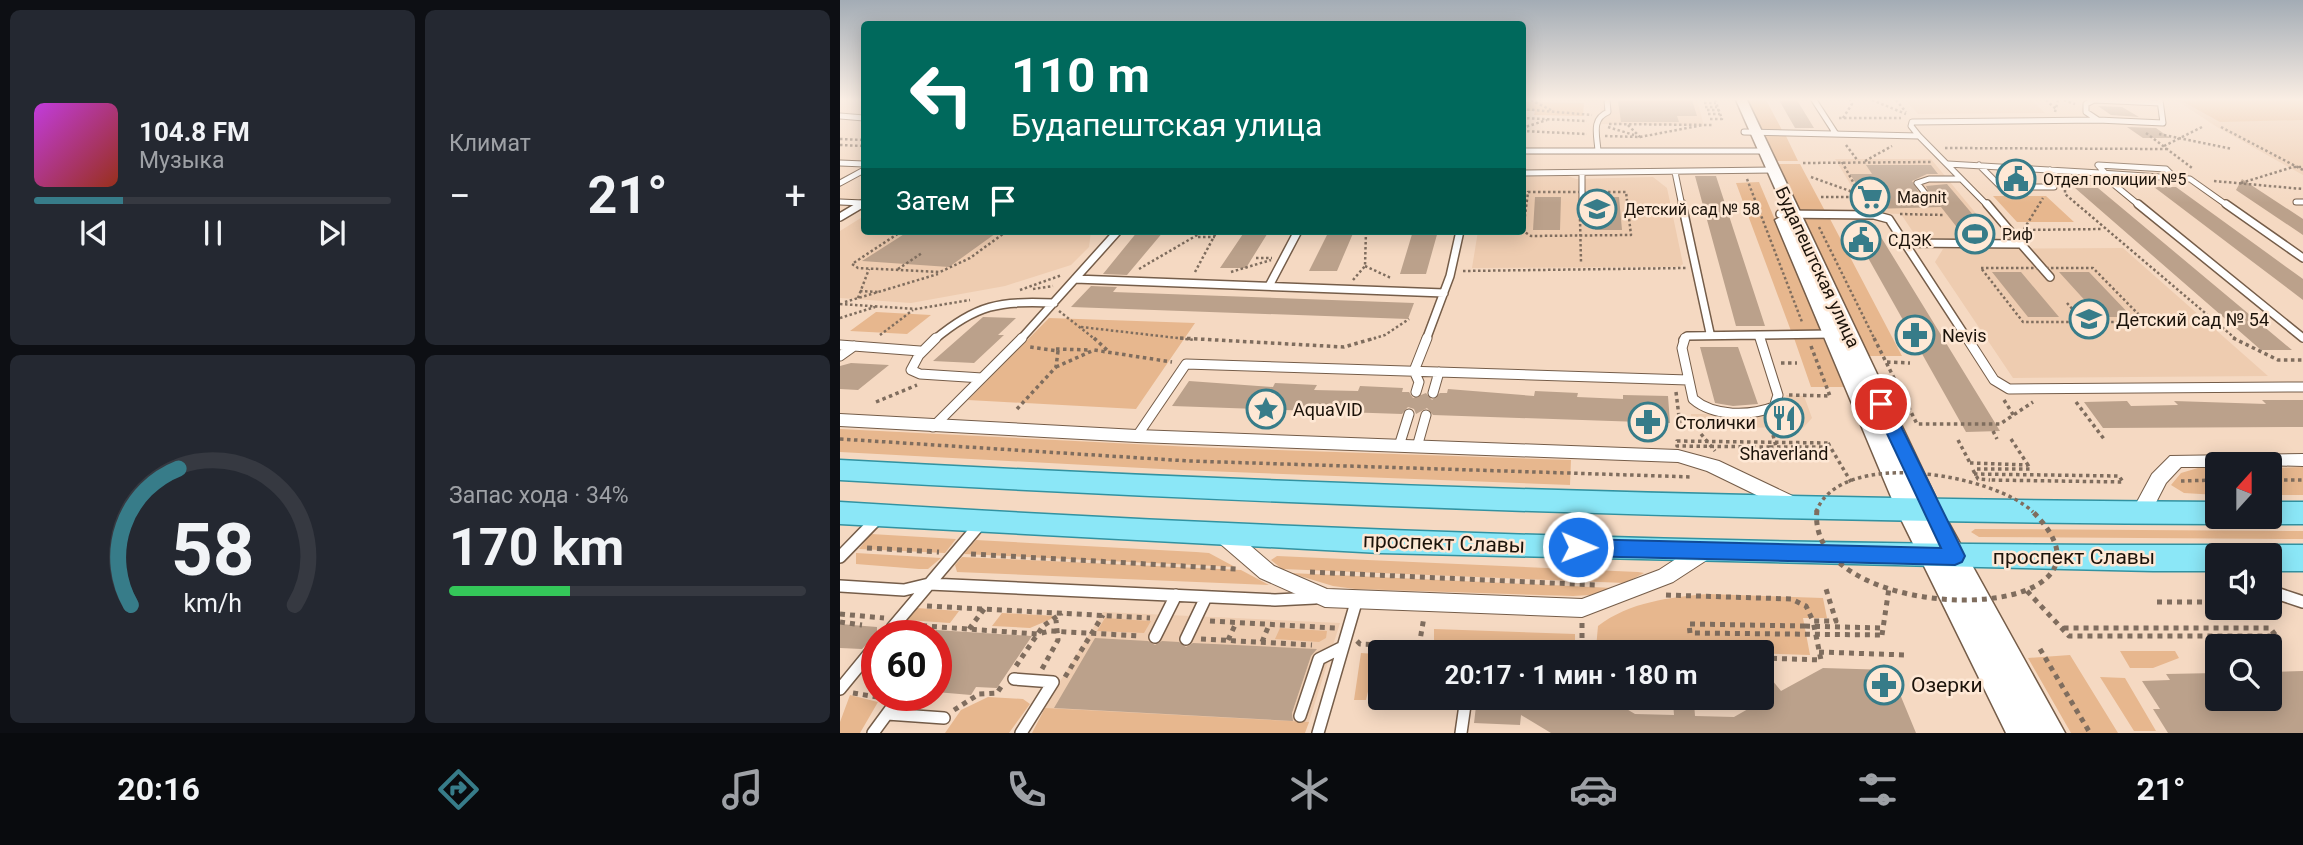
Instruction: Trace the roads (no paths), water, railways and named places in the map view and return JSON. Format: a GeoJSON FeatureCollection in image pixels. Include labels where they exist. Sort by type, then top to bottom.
{"type":"FeatureCollection","features":[{"type":"Feature","properties":{"kind":"main road"},"geometry":{"type":"LineString","coordinates":[[840,470],[1283,493],[1804,509],[2205,513]]}},
{"type":"Feature","properties":{"kind":"main road","name":"проспект Славы"},"geometry":{"type":"LineString","coordinates":[[840,513],[1224,534],[1706,550],[1943,556],[2205,558]]}},
{"type":"Feature","properties":{"kind":"main road"},"geometry":{"type":"LineString","coordinates":[[2282,513],[2303,513]]}},
{"type":"Feature","properties":{"kind":"main road"},"geometry":{"type":"LineString","coordinates":[[2282,558],[2303,558]]}},
{"type":"Feature","properties":{"kind":"street","name":"Будапештская улица"},"geometry":{"type":"LineString","coordinates":[[1751,134],[2022,733]]}},
{"type":"Feature","properties":{"kind":"street"},"geometry":{"type":"LineString","coordinates":[[840,421],[1136,436],[1687,457],[1713,466],[1804,509]]}},
{"type":"Feature","properties":{"kind":"street"},"geometry":{"type":"LineString","coordinates":[[2140,513],[2158,479],[2169,465],[2182,460],[2303,460]]}},
{"type":"Feature","properties":{"kind":"street"},"geometry":{"type":"LineString","coordinates":[[1224,534],[1266,572],[1325,598],[1583,608],[1666,576],[1706,550]]}},
{"type":"Feature","properties":{"kind":"street","name":"Будапештская улица"},"geometry":{"type":"LineString","coordinates":[[1943,556],[2050,733]]}},
{"type":"Feature","properties":{"kind":"lane"},"geometry":{"type":"LineString","coordinates":[[1597,134],[1598,150]]}},
{"type":"Feature","properties":{"kind":"lane"},"geometry":{"type":"LineString","coordinates":[[1868,134],[1916,136],[1973,188],[2050,277]]}},
{"type":"Feature","properties":{"kind":"lane"},"geometry":{"type":"LineString","coordinates":[[1526,150],[1759,151]]}},
{"type":"Feature","properties":{"kind":"lane"},"geometry":{"type":"LineString","coordinates":[[1945,162],[2190,179],[2303,258]]}},
{"type":"Feature","properties":{"kind":"lane"},"geometry":{"type":"LineString","coordinates":[[840,163],[861,164]]}},
{"type":"Feature","properties":{"kind":"lane"},"geometry":{"type":"LineString","coordinates":[[1979,165],[2001,187],[2054,187]]}},
{"type":"Feature","properties":{"kind":"lane"},"geometry":{"type":"LineString","coordinates":[[2176,178],[2166,169],[2098,165],[2103,173],[2303,338]]}},
{"type":"Feature","properties":{"kind":"lane"},"geometry":{"type":"LineString","coordinates":[[1526,173],[1674,177],[1767,170]]}},
{"type":"Feature","properties":{"kind":"lane"},"geometry":{"type":"LineString","coordinates":[[2050,170],[2062,181]]}},
{"type":"Feature","properties":{"kind":"lane"},"geometry":{"type":"LineString","coordinates":[[840,183],[861,172]]}},
{"type":"Feature","properties":{"kind":"lane"},"geometry":{"type":"LineString","coordinates":[[1582,173],[1583,201]]}},
{"type":"Feature","properties":{"kind":"lane"},"geometry":{"type":"LineString","coordinates":[[1674,177],[1710,333]]}},
{"type":"Feature","properties":{"kind":"lane"},"geometry":{"type":"LineString","coordinates":[[1925,193],[1917,183],[1929,179],[1961,179]]}},
{"type":"Feature","properties":{"kind":"lane"},"geometry":{"type":"LineString","coordinates":[[840,202],[861,203]]}},
{"type":"Feature","properties":{"kind":"lane"},"geometry":{"type":"LineString","coordinates":[[840,217],[861,204]]}},
{"type":"Feature","properties":{"kind":"lane"},"geometry":{"type":"LineString","coordinates":[[1787,214],[1866,215],[1889,219],[1994,380],[2009,389],[2303,387]]}},
{"type":"Feature","properties":{"kind":"lane"},"geometry":{"type":"LineString","coordinates":[[933,427],[1014,346],[1114,235]]}},
{"type":"Feature","properties":{"kind":"lane"},"geometry":{"type":"LineString","coordinates":[[1269,286],[1296,235]]}},
{"type":"Feature","properties":{"kind":"lane"},"geometry":{"type":"LineString","coordinates":[[1416,392],[1419,382],[1414,371],[1444,293],[1459,235]]}},
{"type":"Feature","properties":{"kind":"lane"},"geometry":{"type":"LineString","coordinates":[[1905,243],[2021,244]]}},
{"type":"Feature","properties":{"kind":"lane"},"geometry":{"type":"LineString","coordinates":[[1074,281],[1444,293]]}},
{"type":"Feature","properties":{"kind":"lane"},"geometry":{"type":"LineString","coordinates":[[982,378],[914,372],[914,362],[920,351],[978,307],[1001,302],[1052,305]]}},
{"type":"Feature","properties":{"kind":"lane"},"geometry":{"type":"LineString","coordinates":[[1759,334],[1778,395],[1774,407],[1766,411],[1715,411],[1697,404],[1688,380],[1682,341],[1687,336],[1710,333],[1840,333]]}},
{"type":"Feature","properties":{"kind":"lane"},"geometry":{"type":"LineString","coordinates":[[840,345],[920,351]]}},
{"type":"Feature","properties":{"kind":"lane"},"geometry":{"type":"LineString","coordinates":[[840,356],[854,346]]}},
{"type":"Feature","properties":{"kind":"lane"},"geometry":{"type":"LineString","coordinates":[[1136,436],[1186,364],[1439,372],[1617,374],[1688,380]]}},
{"type":"Feature","properties":{"kind":"lane"},"geometry":{"type":"LineString","coordinates":[[1433,393],[1439,372]]}},
{"type":"Feature","properties":{"kind":"lane"},"geometry":{"type":"LineString","coordinates":[[1408,446],[1409,414]]}},
{"type":"Feature","properties":{"kind":"lane"},"geometry":{"type":"LineString","coordinates":[[1408,446],[1426,415]]}},
{"type":"Feature","properties":{"kind":"lane"},"geometry":{"type":"LineString","coordinates":[[840,557],[881,516]]}},
{"type":"Feature","properties":{"kind":"lane"},"geometry":{"type":"LineString","coordinates":[[898,620],[982,522]]}},
{"type":"Feature","properties":{"kind":"lane"},"geometry":{"type":"LineString","coordinates":[[2178,558],[2205,568]]}},
{"type":"Feature","properties":{"kind":"lane"},"geometry":{"type":"LineString","coordinates":[[840,586],[904,590],[929,583],[1275,600],[1325,598]]}},
{"type":"Feature","properties":{"kind":"lane"},"geometry":{"type":"LineString","coordinates":[[1155,637],[1176,595]]}},
{"type":"Feature","properties":{"kind":"lane"},"geometry":{"type":"LineString","coordinates":[[2282,595],[2303,602]]}},
{"type":"Feature","properties":{"kind":"lane"},"geometry":{"type":"LineString","coordinates":[[1186,639],[1206,597]]}},
{"type":"Feature","properties":{"kind":"lane"},"geometry":{"type":"LineString","coordinates":[[1318,733],[1357,599]]}},
{"type":"Feature","properties":{"kind":"lane"},"geometry":{"type":"LineString","coordinates":[[1300,716],[1319,659],[1343,647]]}},
{"type":"Feature","properties":{"kind":"lane"},"geometry":{"type":"LineString","coordinates":[[841,688],[861,663]]}},
{"type":"Feature","properties":{"kind":"lane"},"geometry":{"type":"LineString","coordinates":[[1014,678],[1053,682],[1021,733]]}},
{"type":"Feature","properties":{"kind":"lane"},"geometry":{"type":"LineString","coordinates":[[1461,733],[1464,710]]}},
{"type":"Feature","properties":{"kind":"lane"},"geometry":{"type":"LineString","coordinates":[[873,733],[889,711]]}},
{"type":"Feature","properties":{"kind":"lane"},"geometry":{"type":"LineString","coordinates":[[887,714],[944,719]]}},
{"type":"Feature","properties":{"kind":"place","name":"Отдел полиции №5"},"geometry":{"type":"Point","coordinates":[2016,179]}},
{"type":"Feature","properties":{"kind":"place","name":"Magnit"},"geometry":{"type":"Point","coordinates":[1870,197]}},
{"type":"Feature","properties":{"kind":"place","name":"Детский сад № 58"},"geometry":{"type":"Point","coordinates":[1597,209]}},
{"type":"Feature","properties":{"kind":"place","name":"Риф"},"geometry":{"type":"Point","coordinates":[1975,234]}},
{"type":"Feature","properties":{"kind":"place","name":"СДЭК"},"geometry":{"type":"Point","coordinates":[1861,240]}},
{"type":"Feature","properties":{"kind":"place","name":"Детский сад № 54"},"geometry":{"type":"Point","coordinates":[2089,319]}},
{"type":"Feature","properties":{"kind":"place","name":"Nevis"},"geometry":{"type":"Point","coordinates":[1915,335]}},
{"type":"Feature","properties":{"kind":"place","name":"AquaVID"},"geometry":{"type":"Point","coordinates":[1266,409]}},
{"type":"Feature","properties":{"kind":"place","name":"Shaverland"},"geometry":{"type":"Point","coordinates":[1784,418]}},
{"type":"Feature","properties":{"kind":"place","name":"Столички"},"geometry":{"type":"Point","coordinates":[1648,422]}},
{"type":"Feature","properties":{"kind":"place","name":"Озерки"},"geometry":{"type":"Point","coordinates":[1884,685]}}]}
